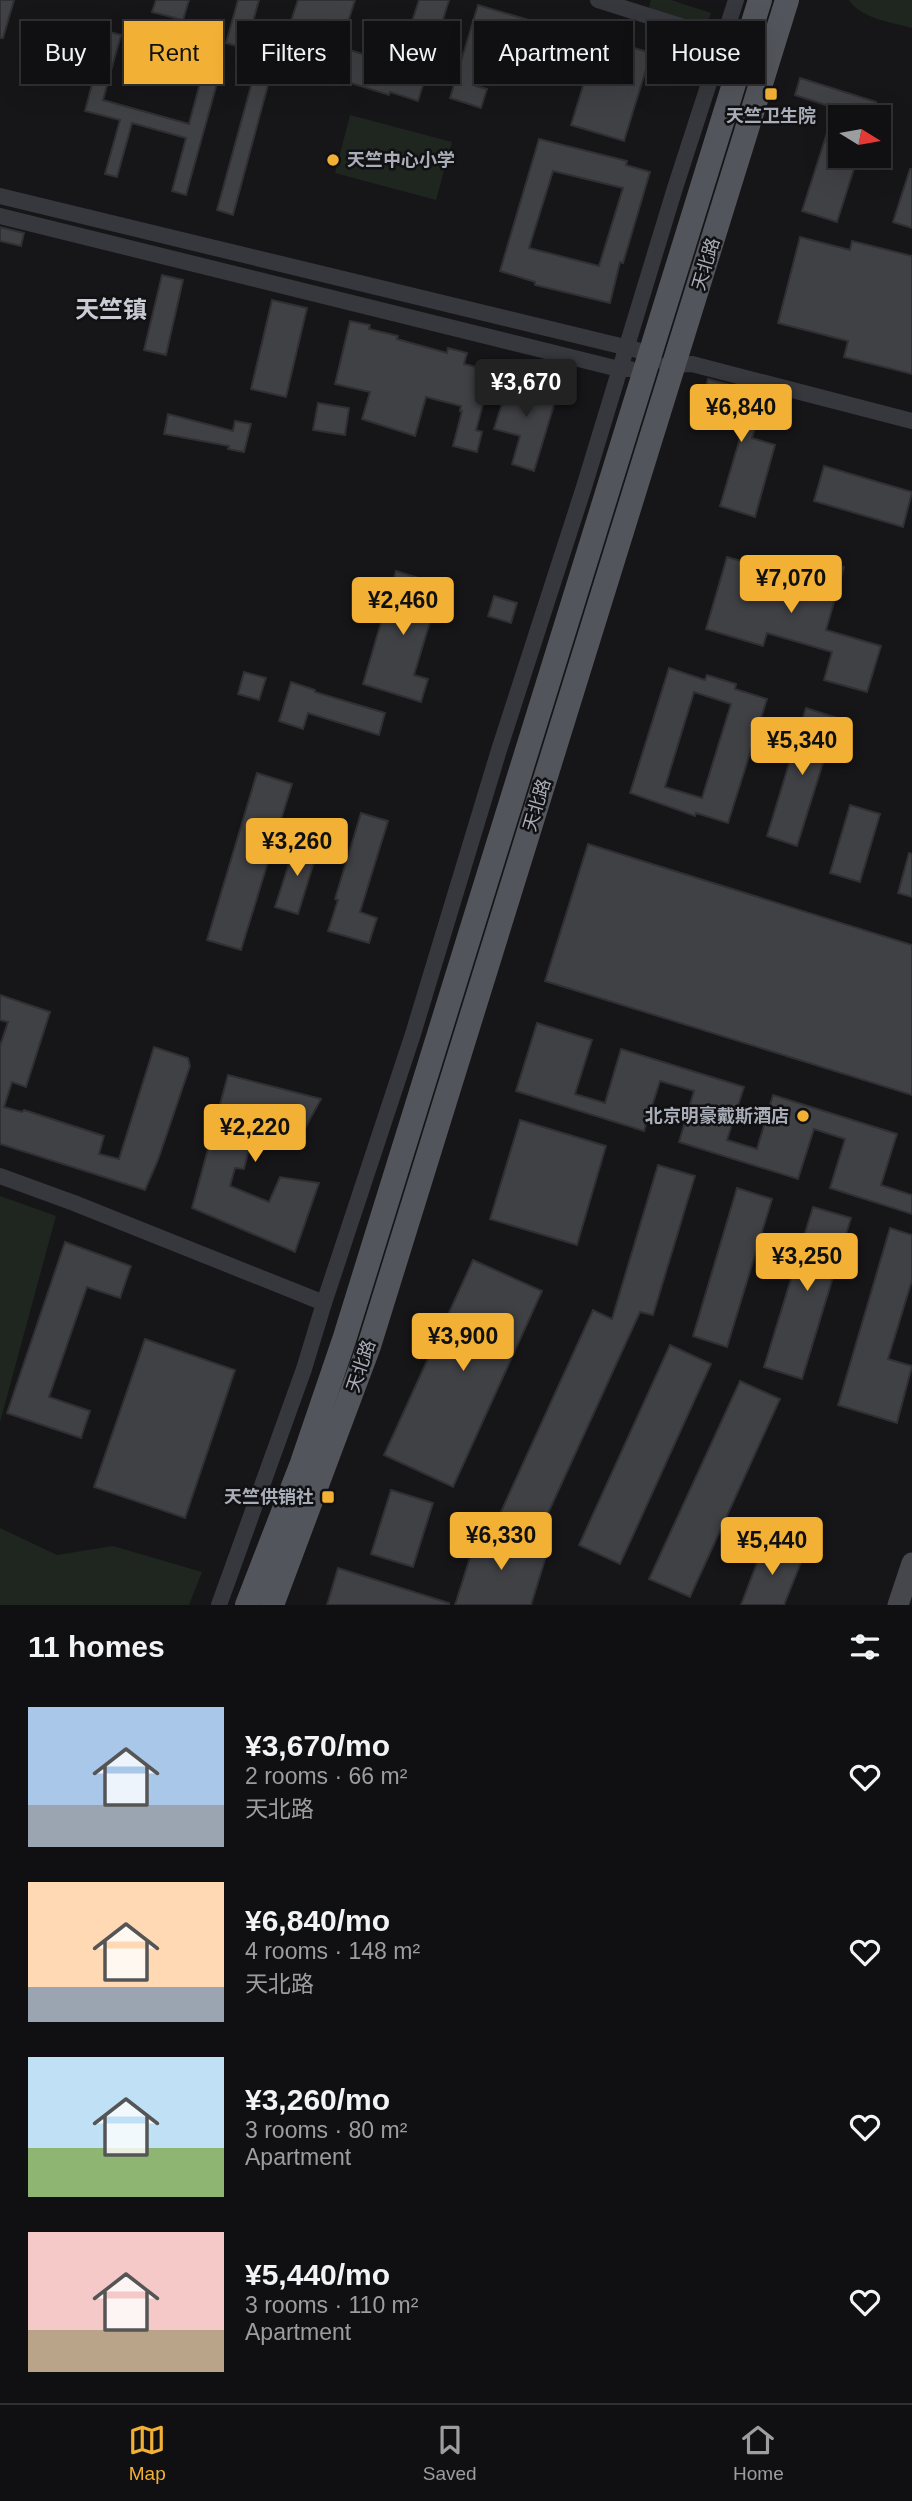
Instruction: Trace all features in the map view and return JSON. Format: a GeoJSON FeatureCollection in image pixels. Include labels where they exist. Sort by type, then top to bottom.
{"type":"FeatureCollection","features":[{"type":"Feature","properties":{"kind":"main road","name":"天北路"},"geometry":{"type":"LineString","coordinates":[[247,1605],[302,1463],[344,1340],[635,360],[760,0]]}},
{"type":"Feature","properties":{"kind":"main road","name":"天北路"},"geometry":{"type":"LineString","coordinates":[[272,1605],[369,1346],[787,0]]}},
{"type":"Feature","properties":{"kind":"street"},"geometry":{"type":"LineString","coordinates":[[598,0],[665,21]]}},
{"type":"Feature","properties":{"kind":"street"},"geometry":{"type":"LineString","coordinates":[[730,21],[736,0]]}},
{"type":"Feature","properties":{"kind":"street"},"geometry":{"type":"LineString","coordinates":[[219,1605],[304,1369],[413,1034],[495,763],[635,360],[675,188],[710,84]]}},
{"type":"Feature","properties":{"kind":"street"},"geometry":{"type":"LineString","coordinates":[[0,196],[635,360]]}},
{"type":"Feature","properties":{"kind":"street"},"geometry":{"type":"LineString","coordinates":[[0,216],[635,360],[692,364],[912,421]]}},
{"type":"Feature","properties":{"kind":"street"},"geometry":{"type":"LineString","coordinates":[[0,1176],[324,1303]]}},
{"type":"Feature","properties":{"kind":"street"},"geometry":{"type":"LineString","coordinates":[[898,1605],[912,1563]]}},
{"type":"Feature","properties":{"kind":"shaded area"},"geometry":{"type":"Polygon","coordinates":[[[651,0],[671,0],[711,13],[708,21],[678,21],[648,11],[651,0]]]}},
{"type":"Feature","properties":{"kind":"shaded area"},"geometry":{"type":"Polygon","coordinates":[[[849,0],[912,0],[912,28],[869,16],[849,0]]]}},
{"type":"Feature","properties":{"kind":"shaded area"},"geometry":{"type":"Polygon","coordinates":[[[350,115],[452,142],[436,200],[335,173],[350,115]]]}},
{"type":"Feature","properties":{"kind":"shaded area"},"geometry":{"type":"Polygon","coordinates":[[[0,1196],[56,1216],[0,1422],[0,1196]]]}},
{"type":"Feature","properties":{"kind":"shaded area"},"geometry":{"type":"Polygon","coordinates":[[[0,1528],[57,1555],[113,1546],[202,1572],[189,1605],[0,1605],[0,1528]]]}},
{"type":"Feature","properties":{"kind":"building"},"geometry":{"type":"Polygon","coordinates":[[[0,0],[14,0],[3,38],[0,38],[0,0]]]}},
{"type":"Feature","properties":{"kind":"building"},"geometry":{"type":"Polygon","coordinates":[[[156,0],[189,0],[183,20],[152,12],[156,0]]]}},
{"type":"Feature","properties":{"kind":"building"},"geometry":{"type":"Polygon","coordinates":[[[238,0],[259,0],[253,21],[237,21],[237,46],[226,43],[238,0]]]}},
{"type":"Feature","properties":{"kind":"building"},"geometry":{"type":"Polygon","coordinates":[[[298,0],[355,0],[348,21],[291,21],[298,0]]]}},
{"type":"Feature","properties":{"kind":"building"},"geometry":{"type":"Polygon","coordinates":[[[419,0],[449,0],[443,21],[412,21],[419,0]]]}},
{"type":"Feature","properties":{"kind":"building"},"geometry":{"type":"Polygon","coordinates":[[[478,5],[532,21],[474,21],[474,84],[487,89],[481,108],[450,98],[454,84],[460,84],[460,65],[478,5]]]}},
{"type":"Feature","properties":{"kind":"building"},"geometry":{"type":"Polygon","coordinates":[[[110,32],[121,35],[110,75],[110,32]]]}},
{"type":"Feature","properties":{"kind":"building"},"geometry":{"type":"Polygon","coordinates":[[[633,48],[647,52],[647,66],[624,141],[571,125],[584,84],[633,84],[633,48]]]}},
{"type":"Feature","properties":{"kind":"building"},"geometry":{"type":"Polygon","coordinates":[[[350,50],[364,54],[364,84],[423,84],[418,101],[390,92],[389,95],[350,83],[350,50]]]}},
{"type":"Feature","properties":{"kind":"building"},"geometry":{"type":"Polygon","coordinates":[[[800,78],[876,102],[875,105],[828,106],[795,95],[800,78]]]}},
{"type":"Feature","properties":{"kind":"building"},"geometry":{"type":"Polygon","coordinates":[[[92,84],[107,84],[103,100],[189,124],[200,84],[217,84],[186,195],[172,191],[186,138],[132,123],[117,177],[105,174],[120,120],[85,111],[92,84]]]}},
{"type":"Feature","properties":{"kind":"building"},"geometry":{"type":"Polygon","coordinates":[[[252,84],[268,84],[233,215],[217,210],[252,84]]]}},
{"type":"Feature","properties":{"kind":"building"},"geometry":{"type":"Polygon","coordinates":[[[828,130],[828,168],[854,168],[837,222],[802,211],[828,130]]]}},
{"type":"Feature","properties":{"kind":"building"},"geometry":{"type":"Polygon","coordinates":[[[539,139],[627,161],[626,165],[650,172],[623,263],[620,262],[610,303],[535,285],[535,282],[500,271],[539,139]],[[553,171],[529,248],[599,266],[623,188],[553,171]]]}},
{"type":"Feature","properties":{"kind":"building"},"geometry":{"type":"Polygon","coordinates":[[[912,169],[912,228],[893,222],[912,169]]]}},
{"type":"Feature","properties":{"kind":"building"},"geometry":{"type":"Polygon","coordinates":[[[0,227],[24,233],[21,246],[0,241],[0,227]]]}},
{"type":"Feature","properties":{"kind":"building"},"geometry":{"type":"Polygon","coordinates":[[[800,237],[850,250],[852,241],[912,256],[912,374],[844,357],[848,341],[778,323],[800,237]]]}},
{"type":"Feature","properties":{"kind":"building"},"geometry":{"type":"Polygon","coordinates":[[[162,275],[183,280],[166,355],[144,350],[162,275]]]}},
{"type":"Feature","properties":{"kind":"building"},"geometry":{"type":"Polygon","coordinates":[[[272,300],[307,308],[286,397],[251,389],[272,300]]]}},
{"type":"Feature","properties":{"kind":"building"},"geometry":{"type":"Polygon","coordinates":[[[350,321],[370,325],[369,329],[447,353],[448,348],[467,353],[464,364],[492,371],[476,430],[482,432],[477,452],[453,446],[461,406],[426,397],[415,436],[362,419],[370,392],[335,384],[350,321]]]}},
{"type":"Feature","properties":{"kind":"building"},"geometry":{"type":"Polygon","coordinates":[[[513,369],[525,373],[521,384],[557,395],[534,471],[512,464],[520,436],[494,429],[513,369]]]}},
{"type":"Feature","properties":{"kind":"building"},"geometry":{"type":"Polygon","coordinates":[[[708,379],[765,394],[752,438],[775,445],[755,517],[720,506],[743,428],[698,414],[708,379]]]}},
{"type":"Feature","properties":{"kind":"building"},"geometry":{"type":"Polygon","coordinates":[[[318,403],[349,408],[345,435],[313,430],[318,403]]]}},
{"type":"Feature","properties":{"kind":"building"},"geometry":{"type":"Polygon","coordinates":[[[168,414],[233,431],[235,421],[251,424],[244,452],[228,449],[229,446],[164,434],[168,414]]]}},
{"type":"Feature","properties":{"kind":"building"},"geometry":{"type":"Polygon","coordinates":[[[824,466],[912,492],[903,527],[814,501],[824,466]]]}},
{"type":"Feature","properties":{"kind":"building"},"geometry":{"type":"Polygon","coordinates":[[[806,556],[844,567],[826,630],[881,646],[867,692],[824,680],[832,652],[767,633],[763,646],[706,629],[727,557],[800,578],[806,556]]]}},
{"type":"Feature","properties":{"kind":"building"},"geometry":{"type":"Polygon","coordinates":[[[396,571],[441,585],[414,675],[428,679],[421,702],[363,684],[396,571]]]}},
{"type":"Feature","properties":{"kind":"building"},"geometry":{"type":"Polygon","coordinates":[[[494,596],[517,603],[511,623],[488,616],[494,596]]]}},
{"type":"Feature","properties":{"kind":"building"},"geometry":{"type":"Polygon","coordinates":[[[669,668],[705,680],[707,675],[736,684],[735,689],[767,699],[728,823],[696,813],[695,816],[630,793],[669,668]],[[694,692],[665,787],[702,798],[731,704],[694,692]]]}},
{"type":"Feature","properties":{"kind":"building"},"geometry":{"type":"Polygon","coordinates":[[[244,672],[266,678],[259,700],[238,694],[244,672]]]}},
{"type":"Feature","properties":{"kind":"building"},"geometry":{"type":"Polygon","coordinates":[[[291,682],[385,713],[379,735],[308,713],[303,729],[279,721],[291,682]]]}},
{"type":"Feature","properties":{"kind":"building"},"geometry":{"type":"Polygon","coordinates":[[[806,708],[837,718],[797,846],[767,836],[806,708]]]}},
{"type":"Feature","properties":{"kind":"building"},"geometry":{"type":"Polygon","coordinates":[[[257,773],[292,784],[241,950],[207,940],[257,773]]]}},
{"type":"Feature","properties":{"kind":"building"},"geometry":{"type":"Polygon","coordinates":[[[850,805],[880,814],[860,882],[830,873],[850,805]]]}},
{"type":"Feature","properties":{"kind":"building"},"geometry":{"type":"Polygon","coordinates":[[[361,813],[388,821],[360,912],[377,918],[369,943],[328,931],[361,813]]]}},
{"type":"Feature","properties":{"kind":"building"},"geometry":{"type":"Polygon","coordinates":[[[296,842],[318,849],[298,914],[275,907],[296,842]]]}},
{"type":"Feature","properties":{"kind":"building"},"geometry":{"type":"Polygon","coordinates":[[[588,844],[912,945],[912,1095],[545,981],[588,844]]]}},
{"type":"Feature","properties":{"kind":"building"},"geometry":{"type":"Polygon","coordinates":[[[909,853],[912,854],[912,897],[898,893],[909,853]]]}},
{"type":"Feature","properties":{"kind":"building"},"geometry":{"type":"Polygon","coordinates":[[[0,995],[50,1012],[26,1087],[12,1082],[4,1107],[22,1112],[24,1110],[104,1136],[99,1154],[119,1159],[154,1047],[188,1058],[190,1066],[145,1190],[0,1144],[0,1046],[8,1022],[0,1020],[0,995]]]}},
{"type":"Feature","properties":{"kind":"building","name":"北京明豪戴斯酒店"},"geometry":{"type":"Polygon","coordinates":[[[537,1023],[592,1040],[575,1094],[605,1103],[621,1049],[744,1087],[727,1140],[757,1149],[773,1095],[897,1134],[881,1185],[912,1195],[912,1214],[830,1188],[845,1139],[814,1129],[798,1179],[679,1142],[694,1091],[660,1081],[644,1131],[516,1091],[537,1023]]]}},
{"type":"Feature","properties":{"kind":"building"},"geometry":{"type":"Polygon","coordinates":[[[228,1075],[321,1099],[304,1130],[257,1118],[244,1169],[235,1168],[230,1186],[269,1202],[280,1177],[319,1183],[295,1252],[192,1208],[228,1075]]]}},
{"type":"Feature","properties":{"kind":"building"},"geometry":{"type":"Polygon","coordinates":[[[520,1120],[606,1146],[577,1245],[490,1219],[520,1120]]]}},
{"type":"Feature","properties":{"kind":"building"},"geometry":{"type":"Polygon","coordinates":[[[658,1165],[695,1176],[653,1315],[640,1312],[539,1533],[500,1514],[593,1310],[612,1319],[658,1165]]]}},
{"type":"Feature","properties":{"kind":"building"},"geometry":{"type":"Polygon","coordinates":[[[737,1188],[772,1199],[727,1347],[693,1336],[737,1188]]]}},
{"type":"Feature","properties":{"kind":"building"},"geometry":{"type":"Polygon","coordinates":[[[813,1207],[851,1218],[802,1379],[764,1367],[813,1207]]]}},
{"type":"Feature","properties":{"kind":"building"},"geometry":{"type":"Polygon","coordinates":[[[890,1228],[912,1235],[912,1280],[888,1359],[912,1366],[897,1423],[838,1405],[890,1228]]]}},
{"type":"Feature","properties":{"kind":"building"},"geometry":{"type":"Polygon","coordinates":[[[65,1242],[131,1266],[120,1298],[87,1287],[49,1397],[90,1411],[81,1438],[7,1413],[65,1242]]]}},
{"type":"Feature","properties":{"kind":"building"},"geometry":{"type":"Polygon","coordinates":[[[473,1260],[542,1291],[453,1487],[384,1455],[473,1260]]]}},
{"type":"Feature","properties":{"kind":"building"},"geometry":{"type":"Polygon","coordinates":[[[145,1339],[235,1370],[185,1518],[94,1487],[145,1339]]]}},
{"type":"Feature","properties":{"kind":"building"},"geometry":{"type":"Polygon","coordinates":[[[670,1345],[711,1364],[620,1564],[579,1545],[670,1345]]]}},
{"type":"Feature","properties":{"kind":"building"},"geometry":{"type":"Polygon","coordinates":[[[740,1381],[780,1399],[690,1597],[649,1579],[740,1381]]]}},
{"type":"Feature","properties":{"kind":"building"},"geometry":{"type":"Polygon","coordinates":[[[391,1490],[433,1503],[413,1567],[371,1554],[391,1490]]]}},
{"type":"Feature","properties":{"kind":"building"},"geometry":{"type":"Polygon","coordinates":[[[479,1529],[548,1550],[531,1605],[455,1605],[479,1529]]]}},
{"type":"Feature","properties":{"kind":"building"},"geometry":{"type":"Polygon","coordinates":[[[765,1542],[803,1557],[784,1605],[741,1605],[765,1542]]]}},
{"type":"Feature","properties":{"kind":"building"},"geometry":{"type":"Polygon","coordinates":[[[338,1568],[449,1603],[449,1605],[327,1605],[338,1568]]]}},
{"type":"Feature","properties":{"kind":"place","name":"天竺卫生院"},"geometry":{"type":"Point","coordinates":[771,94]}},
{"type":"Feature","properties":{"kind":"place","name":"天竺中心小学"},"geometry":{"type":"Point","coordinates":[333,160]}},
{"type":"Feature","properties":{"kind":"place","name":"北京明豪戴斯酒店"},"geometry":{"type":"Point","coordinates":[803,1116]}},
{"type":"Feature","properties":{"kind":"place","name":"天竺供销社"},"geometry":{"type":"Point","coordinates":[328,1497]}},
{"type":"Feature","properties":{"kind":"district","name":"天竺镇"},"geometry":{"type":"Point","coordinates":[111,309]}}]}
